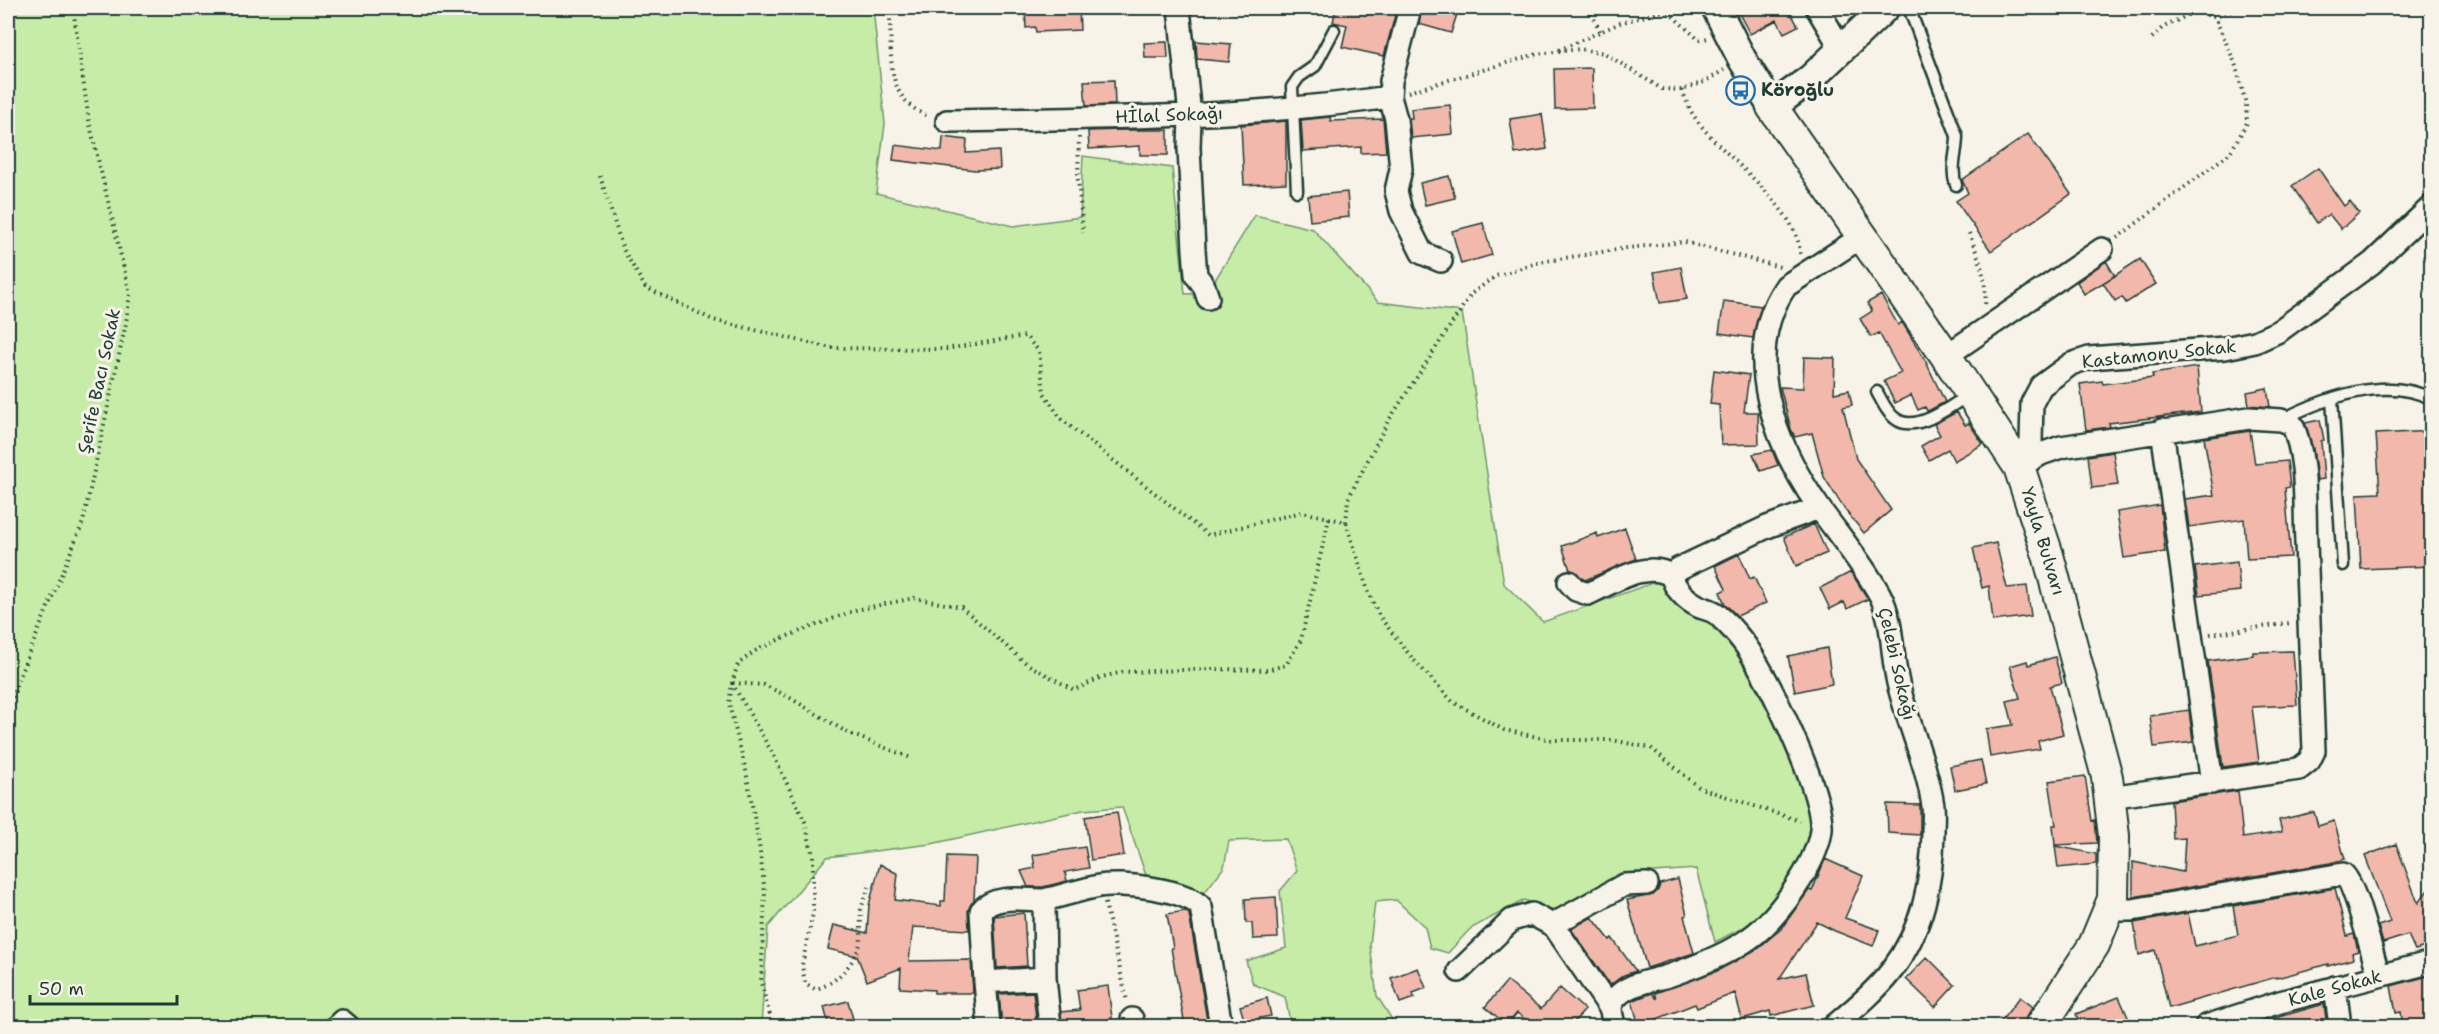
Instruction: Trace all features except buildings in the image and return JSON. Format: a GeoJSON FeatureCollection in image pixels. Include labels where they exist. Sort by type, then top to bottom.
{"type":"FeatureCollection","features":[{"type":"Feature","properties":{"kind":"main road","name":"Yayla Bulvarı"},"geometry":{"type":"LineString","coordinates":[[1773,107],[1946,356],[2019,467],[2060,599],[2107,777],[2114,836],[2113,899],[2094,945],[2041,1026]]}},
{"type":"Feature","properties":{"kind":"street"},"geometry":{"type":"LineString","coordinates":[[1179,8],[1190,116],[1196,275],[1204,286],[1208,298]]}},
{"type":"Feature","properties":{"kind":"street"},"geometry":{"type":"LineString","coordinates":[[1410,8],[1391,81],[1390,97],[1396,119],[1401,169],[1396,191],[1401,211],[1422,254],[1441,261]]}},
{"type":"Feature","properties":{"kind":"street"},"geometry":{"type":"LineString","coordinates":[[1817,8],[1842,50]]}},
{"type":"Feature","properties":{"kind":"street"},"geometry":{"type":"LineString","coordinates":[[1721,18],[1742,59],[1773,107],[1810,79],[1885,8]]}},
{"type":"Feature","properties":{"kind":"street","name":"Hİlal Sokağı"},"geometry":{"type":"LineString","coordinates":[[947,121],[1190,116],[1292,109],[1390,97]]}},
{"type":"Feature","properties":{"kind":"street","name":"Kastamonu Sokak"},"geometry":{"type":"LineString","coordinates":[[2019,467],[2031,442],[2032,402],[2041,386],[2071,364],[2089,358],[2225,348],[2255,342],[2279,331],[2372,263],[2432,206]]}},
{"type":"Feature","properties":{"kind":"street","name":"Çelebi Sokağı"},"geometry":{"type":"LineString","coordinates":[[1834,1026],[1877,987],[1893,969],[1918,923],[1929,891],[1933,806],[1898,682],[1888,617],[1881,598],[1865,568],[1819,508],[1784,450],[1773,418],[1764,362],[1765,342],[1778,298],[1786,286],[1863,236]]}},
{"type":"Feature","properties":{"kind":"street"},"geometry":{"type":"LineString","coordinates":[[1946,356],[2102,249]]}},
{"type":"Feature","properties":{"kind":"street"},"geometry":{"type":"LineString","coordinates":[[2019,467],[2041,454],[2061,447],[2249,418],[2281,420],[2292,424],[2296,434],[2302,468],[2309,620],[2314,751],[2309,761],[2299,769],[2110,797]]}},
{"type":"Feature","properties":{"kind":"street"},"geometry":{"type":"LineString","coordinates":[[2162,430],[2212,783]]}},
{"type":"Feature","properties":{"kind":"street"},"geometry":{"type":"LineString","coordinates":[[1612,1017],[1615,999],[1632,986],[1673,974],[1713,957],[1748,940],[1762,929],[1804,876],[1818,847],[1821,827],[1820,810],[1797,748],[1767,681],[1752,655],[1717,613],[1697,605],[1679,590],[1673,583],[1672,576],[1677,569],[1767,527],[1819,508]]}},
{"type":"Feature","properties":{"kind":"street"},"geometry":{"type":"LineString","coordinates":[[1569,582],[1576,590],[1588,594],[1621,577],[1644,571],[1665,571],[1672,576]]}},
{"type":"Feature","properties":{"kind":"street"},"geometry":{"type":"LineString","coordinates":[[2108,910],[2132,910],[2343,874],[2350,881],[2379,976]]}},
{"type":"Feature","properties":{"kind":"street"},"geometry":{"type":"LineString","coordinates":[[1552,925],[1624,885],[1647,884]]}},
{"type":"Feature","properties":{"kind":"street"},"geometry":{"type":"LineString","coordinates":[[989,1026],[984,982],[981,911],[986,905],[995,901],[1044,900],[1101,886],[1158,889],[1196,900],[1201,907],[1221,1026]]}},
{"type":"Feature","properties":{"kind":"street"},"geometry":{"type":"LineString","coordinates":[[1044,900],[1045,978],[1050,1026]]}},
{"type":"Feature","properties":{"kind":"street"},"geometry":{"type":"LineString","coordinates":[[1459,971],[1512,920],[1532,914],[1552,925],[1612,1017]]}},
{"type":"Feature","properties":{"kind":"street","name":"Kale Sokak"},"geometry":{"type":"LineString","coordinates":[[2205,1026],[2244,1020],[2335,987],[2432,962]]}},
{"type":"Feature","properties":{"kind":"street"},"geometry":{"type":"LineString","coordinates":[[984,982],[1045,978]]}},
{"type":"Feature","properties":{"kind":"street"},"geometry":{"type":"LineString","coordinates":[[2335,987],[2340,1026]]}},
{"type":"Feature","properties":{"kind":"street"},"geometry":{"type":"LineString","coordinates":[[337,1026],[342,1021],[348,1026]]}},
{"type":"Feature","properties":{"kind":"lane"},"geometry":{"type":"LineString","coordinates":[[1909,8],[1957,136],[1952,175],[1956,185]]}},
{"type":"Feature","properties":{"kind":"lane"},"geometry":{"type":"LineString","coordinates":[[1297,191],[1292,87],[1299,76],[1315,66],[1334,30]]}},
{"type":"Feature","properties":{"kind":"lane"},"geometry":{"type":"LineString","coordinates":[[2281,420],[2332,399],[2382,389],[2418,393],[2432,399]]}},
{"type":"Feature","properties":{"kind":"lane"},"geometry":{"type":"LineString","coordinates":[[1877,392],[1886,408],[1897,420],[1908,424],[1917,423],[1945,411],[1971,393]]}},
{"type":"Feature","properties":{"kind":"lane"},"geometry":{"type":"LineString","coordinates":[[2332,399],[2343,565]]}},
{"type":"Feature","properties":{"kind":"path","name":"Şerife Bacı Sokak"},"geometry":{"type":"LineString","coordinates":[[8,715],[18,680],[83,522],[126,323],[130,294],[89,121],[74,8]]}},
{"type":"Feature","properties":{"kind":"path"},"geometry":{"type":"LineString","coordinates":[[893,8],[890,17],[897,91],[919,112],[947,121]]}},
{"type":"Feature","properties":{"kind":"path"},"geometry":{"type":"LineString","coordinates":[[1589,8],[1600,31]]}},
{"type":"Feature","properties":{"kind":"path"},"geometry":{"type":"LineString","coordinates":[[2190,8],[2205,15],[2220,17]]}},
{"type":"Feature","properties":{"kind":"path"},"geometry":{"type":"LineString","coordinates":[[2102,249],[2230,153],[2247,123],[2246,104],[2235,63],[2217,22],[2220,17],[2235,8]]}},
{"type":"Feature","properties":{"kind":"path"},"geometry":{"type":"LineString","coordinates":[[1555,52],[1600,31],[1666,9],[1699,40],[1707,38],[1721,18]]}},
{"type":"Feature","properties":{"kind":"path"},"geometry":{"type":"LineString","coordinates":[[2152,38],[2162,28],[2196,11]]}},
{"type":"Feature","properties":{"kind":"path"},"geometry":{"type":"LineString","coordinates":[[1390,97],[1537,54],[1580,49],[1604,53],[1662,89],[1682,90],[1704,82],[1742,59]]}},
{"type":"Feature","properties":{"kind":"path"},"geometry":{"type":"LineString","coordinates":[[1682,90],[1694,116],[1717,143],[1759,183],[1790,223],[1800,252],[1794,279],[1778,266],[1685,242],[1627,248],[1540,262],[1496,276],[1472,294],[1387,423],[1348,499],[1346,522],[1368,591],[1379,616],[1412,658],[1453,702],[1504,730],[1552,740],[1612,740],[1651,748],[1700,788],[1821,827]]}},
{"type":"Feature","properties":{"kind":"path"},"geometry":{"type":"LineString","coordinates":[[1079,118],[1078,179],[1083,233]]}},
{"type":"Feature","properties":{"kind":"path"},"geometry":{"type":"LineString","coordinates":[[600,176],[622,249],[645,287],[713,320],[831,348],[946,349],[1025,336],[1038,351],[1044,393],[1061,419],[1208,535],[1302,512],[1346,522]]}},
{"type":"Feature","properties":{"kind":"path"},"geometry":{"type":"LineString","coordinates":[[1969,233],[1980,261],[1986,292],[1985,308]]}},
{"type":"Feature","properties":{"kind":"path"},"geometry":{"type":"LineString","coordinates":[[773,1026],[761,983],[765,893],[763,873],[746,771],[729,704],[738,664],[755,651],[780,639],[856,610],[914,598],[961,607],[1027,664],[1074,690],[1123,672],[1267,670],[1286,665],[1301,640],[1329,518]]}},
{"type":"Feature","properties":{"kind":"path"},"geometry":{"type":"LineString","coordinates":[[2191,637],[2309,620]]}},
{"type":"Feature","properties":{"kind":"path"},"geometry":{"type":"LineString","coordinates":[[732,683],[764,685],[787,696],[848,733],[911,758]]}},
{"type":"Feature","properties":{"kind":"path"},"geometry":{"type":"LineString","coordinates":[[732,683],[774,756],[805,822],[813,856],[813,913],[802,964],[805,983],[815,989],[825,987],[837,977],[848,965],[860,945],[862,909],[869,887]]}},
{"type":"Feature","properties":{"kind":"path"},"geometry":{"type":"LineString","coordinates":[[1101,886],[1132,1023]]}},
{"type":"Feature","properties":{"kind":"green space"},"geometry":{"type":"Polygon","coordinates":[[[8,8],[873,8],[885,124],[876,193],[1013,226],[1080,217],[1083,156],[1172,168],[1185,294],[1207,293],[1255,215],[1313,229],[1378,302],[1462,312],[1504,584],[1543,622],[1672,576],[1717,613],[1797,748],[1818,847],[1776,911],[1715,942],[1696,869],[1625,874],[1554,911],[1524,900],[1470,929],[1448,953],[1430,948],[1425,927],[1396,900],[1375,902],[1370,945],[1377,996],[1396,1026],[1291,1026],[1285,997],[1253,984],[1246,961],[1286,948],[1280,891],[1297,871],[1286,839],[1229,841],[1224,867],[1205,892],[1147,878],[1122,807],[1083,810],[931,844],[827,857],[768,927],[761,1026],[8,1026],[8,8]]]}},
{"type":"Feature","properties":{"kind":"place","name":"Köroğlu"},"geometry":{"type":"Point","coordinates":[1740,90]}}]}
